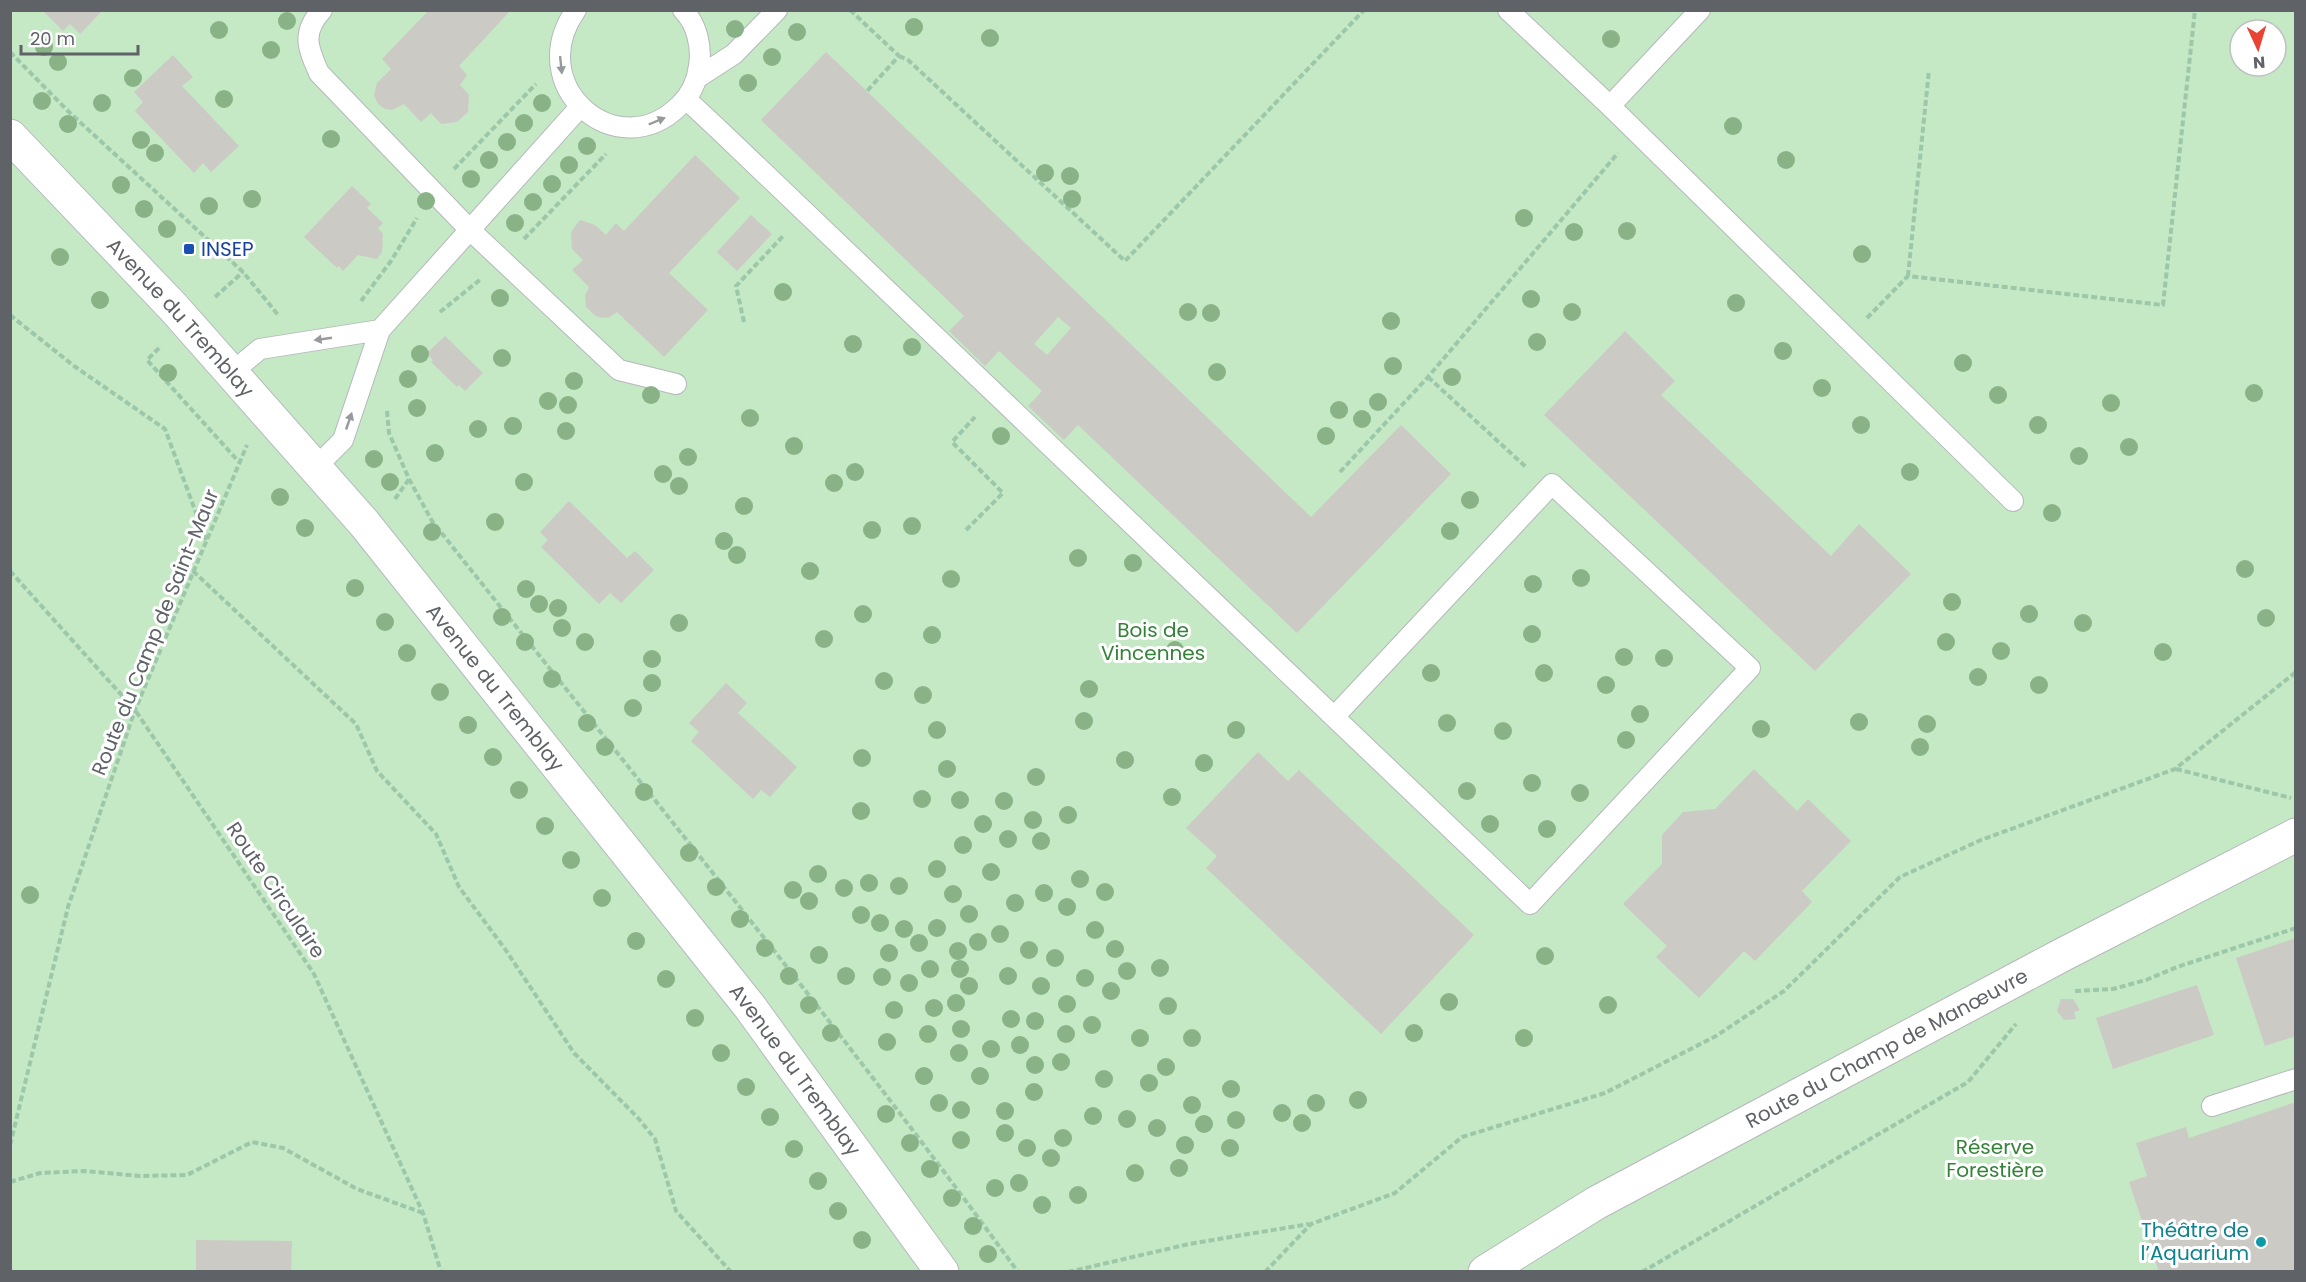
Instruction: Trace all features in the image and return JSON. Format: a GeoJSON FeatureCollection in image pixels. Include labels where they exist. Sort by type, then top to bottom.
{"type":"FeatureCollection","features":[{"type":"Feature","properties":{"kind":"main road","name":"Avenue du Tremblay"},"geometry":{"type":"LineString","coordinates":[[10,136],[174,308],[364,523],[750,1007],[942,1272]]}},
{"type":"Feature","properties":{"kind":"main road","name":"Route du Champ de Manœuvre"},"geometry":{"type":"LineString","coordinates":[[1485,1272],[1596,1203],[2062,955],[2295,835]]}},
{"type":"Feature","properties":{"kind":"lane"},"geometry":{"type":"LineString","coordinates":[[322,10],[314,19],[308,33],[309,50],[319,73],[470,230],[619,370],[676,384]]}},
{"type":"Feature","properties":{"kind":"lane"},"geometry":{"type":"LineString","coordinates":[[576,10],[566,24],[560,46],[559,68],[567,89],[580,107],[600,121],[623,127],[647,125],[669,116],[686,99],[698,78],[701,57],[698,35],[683,10]]}},
{"type":"Feature","properties":{"kind":"lane"},"geometry":{"type":"LineString","coordinates":[[698,78],[734,54],[777,10]]}},
{"type":"Feature","properties":{"kind":"lane"},"geometry":{"type":"LineString","coordinates":[[1508,10],[1610,106],[2013,501]]}},
{"type":"Feature","properties":{"kind":"lane"},"geometry":{"type":"LineString","coordinates":[[1610,106],[1700,10]]}},
{"type":"Feature","properties":{"kind":"lane"},"geometry":{"type":"LineString","coordinates":[[686,99],[1530,904],[1750,668],[1552,484],[1334,717]]}},
{"type":"Feature","properties":{"kind":"lane"},"geometry":{"type":"LineString","coordinates":[[316,467],[343,440],[380,330],[580,107]]}},
{"type":"Feature","properties":{"kind":"lane"},"geometry":{"type":"LineString","coordinates":[[231,373],[260,349],[380,330]]}},
{"type":"Feature","properties":{"kind":"lane"},"geometry":{"type":"LineString","coordinates":[[2212,1106],[2295,1079]]}},
{"type":"Feature","properties":{"kind":"path"},"geometry":{"type":"LineString","coordinates":[[850,10],[899,56],[908,60],[1125,261],[1364,10]]}},
{"type":"Feature","properties":{"kind":"path"},"geometry":{"type":"LineString","coordinates":[[1908,276],[2163,305],[2195,10]]}},
{"type":"Feature","properties":{"kind":"path"},"geometry":{"type":"LineString","coordinates":[[10,52],[69,112],[243,272],[214,297]]}},
{"type":"Feature","properties":{"kind":"path"},"geometry":{"type":"LineString","coordinates":[[867,91],[899,56]]}},
{"type":"Feature","properties":{"kind":"path"},"geometry":{"type":"LineString","coordinates":[[1847,338],[1908,276],[1929,70]]}},
{"type":"Feature","properties":{"kind":"path"},"geometry":{"type":"LineString","coordinates":[[1340,472],[1428,377],[1621,151]]}},
{"type":"Feature","properties":{"kind":"path"},"geometry":{"type":"LineString","coordinates":[[744,322],[736,286],[805,212]]}},
{"type":"Feature","properties":{"kind":"path"},"geometry":{"type":"LineString","coordinates":[[10,315],[74,366],[165,429],[206,540]]}},
{"type":"Feature","properties":{"kind":"path"},"geometry":{"type":"LineString","coordinates":[[163,345],[147,360],[239,462]]}},
{"type":"Feature","properties":{"kind":"path"},"geometry":{"type":"LineString","coordinates":[[1428,377],[1548,488]]}},
{"type":"Feature","properties":{"kind":"path"},"geometry":{"type":"LineString","coordinates":[[966,530],[1003,493],[952,442],[996,394]]}},
{"type":"Feature","properties":{"kind":"path","name":"Route du Camp de Saint-Maur"},"geometry":{"type":"LineString","coordinates":[[10,1145],[69,907],[135,710],[245,447],[273,420]]}},
{"type":"Feature","properties":{"kind":"path"},"geometry":{"type":"LineString","coordinates":[[388,433],[432,521],[947,1174],[1018,1272]]}},
{"type":"Feature","properties":{"kind":"path"},"geometry":{"type":"LineString","coordinates":[[395,499],[410,479]]}},
{"type":"Feature","properties":{"kind":"path","name":"Route Circulaire"},"geometry":{"type":"LineString","coordinates":[[10,571],[135,710],[315,974],[423,1213],[441,1272]]}},
{"type":"Feature","properties":{"kind":"path"},"geometry":{"type":"LineString","coordinates":[[194,571],[356,724],[377,771],[436,834],[459,886],[505,949],[574,1053],[656,1139],[676,1211],[731,1272]]}},
{"type":"Feature","properties":{"kind":"path"},"geometry":{"type":"LineString","coordinates":[[1068,1272],[1189,1244],[1311,1224],[1395,1193],[1462,1137],[1605,1093],[1716,1036],[1784,991],[1900,877],[1981,840],[2175,769],[2295,672]]}},
{"type":"Feature","properties":{"kind":"path"},"geometry":{"type":"LineString","coordinates":[[2175,769],[2295,799]]}},
{"type":"Feature","properties":{"kind":"path"},"geometry":{"type":"LineString","coordinates":[[2076,987],[2066,992],[2113,989],[2295,928]]}},
{"type":"Feature","properties":{"kind":"path"},"geometry":{"type":"LineString","coordinates":[[1642,1272],[1968,1083],[2013,1026],[2021,1021]]}},
{"type":"Feature","properties":{"kind":"path"},"geometry":{"type":"LineString","coordinates":[[10,1182],[40,1173],[85,1171],[140,1176],[187,1175],[252,1142],[283,1148],[357,1189],[423,1213]]}},
{"type":"Feature","properties":{"kind":"path"},"geometry":{"type":"LineString","coordinates":[[1265,1272],[1311,1224]]}},
{"type":"Feature","properties":{"kind":"green space","name":"Bois de Vincennes"},"geometry":{"type":"Polygon","coordinates":[[[10,11],[2295,11],[2295,1271],[11,1271],[10,11]]]}},
{"type":"Feature","properties":{"kind":"building"},"geometry":{"type":"Polygon","coordinates":[[[42,10],[103,10],[80,34],[70,24],[63,31],[42,10]]]}},
{"type":"Feature","properties":{"kind":"building"},"geometry":{"type":"Polygon","coordinates":[[[429,10],[511,10],[459,66],[467,75],[460,85],[469,95],[468,112],[457,122],[441,124],[431,113],[421,122],[404,104],[392,110],[385,109],[378,104],[374,95],[377,83],[391,69],[382,59],[429,10]]]}},
{"type":"Feature","properties":{"kind":"building"},"geometry":{"type":"Polygon","coordinates":[[[826,52],[1311,517],[1401,425],[1451,474],[1297,633],[1078,425],[1064,440],[1028,406],[1042,391],[999,351],[985,366],[949,331],[964,316],[761,120],[826,52]],[[1058,317],[1034,344],[1047,355],[1071,328],[1058,317]]]}},
{"type":"Feature","properties":{"kind":"building"},"geometry":{"type":"Polygon","coordinates":[[[173,55],[193,77],[182,86],[239,146],[211,172],[203,163],[194,173],[135,111],[143,102],[134,92],[173,55]]]}},
{"type":"Feature","properties":{"kind":"building"},"geometry":{"type":"Polygon","coordinates":[[[695,155],[740,198],[669,273],[708,310],[664,357],[617,312],[610,317],[602,318],[586,307],[585,296],[589,287],[572,270],[583,260],[572,249],[571,232],[580,220],[595,225],[606,235],[616,223],[624,231],[695,155]]]}},
{"type":"Feature","properties":{"kind":"building"},"geometry":{"type":"Polygon","coordinates":[[[352,186],[371,204],[367,208],[383,223],[378,228],[383,234],[382,252],[377,259],[358,255],[343,271],[304,237],[352,186]]]}},
{"type":"Feature","properties":{"kind":"building"},"geometry":{"type":"Polygon","coordinates":[[[751,215],[772,234],[737,271],[717,252],[751,215]]]}},
{"type":"Feature","properties":{"kind":"building"},"geometry":{"type":"Polygon","coordinates":[[[1625,331],[1675,381],[1661,395],[1831,556],[1859,524],[1911,574],[1815,671],[1544,415],[1625,331]]]}},
{"type":"Feature","properties":{"kind":"building"},"geometry":{"type":"Polygon","coordinates":[[[445,336],[483,373],[465,391],[459,385],[457,387],[431,362],[433,360],[427,353],[445,336]]]}},
{"type":"Feature","properties":{"kind":"building"},"geometry":{"type":"Polygon","coordinates":[[[569,501],[627,558],[635,551],[654,570],[621,603],[610,593],[599,604],[541,547],[548,540],[540,532],[569,501]]]}},
{"type":"Feature","properties":{"kind":"building"},"geometry":{"type":"Polygon","coordinates":[[[726,683],[747,703],[738,713],[797,767],[770,797],[761,790],[753,799],[691,741],[699,732],[689,723],[726,683]]]}},
{"type":"Feature","properties":{"kind":"building"},"geometry":{"type":"Polygon","coordinates":[[[1258,752],[1288,781],[1299,770],[1474,935],[1381,1034],[1206,868],[1217,856],[1186,828],[1258,752]]]}},
{"type":"Feature","properties":{"kind":"building"},"geometry":{"type":"Polygon","coordinates":[[[1754,769],[1797,811],[1808,799],[1851,841],[1802,891],[1812,902],[1755,961],[1744,951],[1699,998],[1656,957],[1667,946],[1623,904],[1662,864],[1662,835],[1683,812],[1715,809],[1754,769]]]}},
{"type":"Feature","properties":{"kind":"building"},"geometry":{"type":"Polygon","coordinates":[[[2296,938],[2296,1036],[2265,1046],[2236,958],[2296,938]]]}},
{"type":"Feature","properties":{"kind":"building"},"geometry":{"type":"Polygon","coordinates":[[[2197,985],[2214,1035],[2113,1069],[2096,1018],[2197,985]]]}},
{"type":"Feature","properties":{"kind":"building"},"geometry":{"type":"Polygon","coordinates":[[[2061,999],[2073,999],[2080,1010],[2074,1012],[2076,1019],[2064,1020],[2057,1011],[2061,999]]]}},
{"type":"Feature","properties":{"kind":"building"},"geometry":{"type":"Polygon","coordinates":[[[2296,1102],[2296,1272],[2159,1272],[2129,1182],[2147,1176],[2136,1143],[2186,1127],[2189,1138],[2296,1102]]]}},
{"type":"Feature","properties":{"kind":"building"},"geometry":{"type":"Polygon","coordinates":[[[196,1240],[292,1241],[291,1272],[196,1272],[196,1240]]]}},
{"type":"Feature","properties":{"kind":"place","name":"INSEP"},"geometry":{"type":"Point","coordinates":[189,249]}},
{"type":"Feature","properties":{"kind":"place","name":"Théâtre de l’Aquarium"},"geometry":{"type":"Point","coordinates":[2261,1242]}},
{"type":"Feature","properties":{"kind":"park label","name":"Réserve Forestière"},"geometry":{"type":"Point","coordinates":[1995,1158]}}]}
